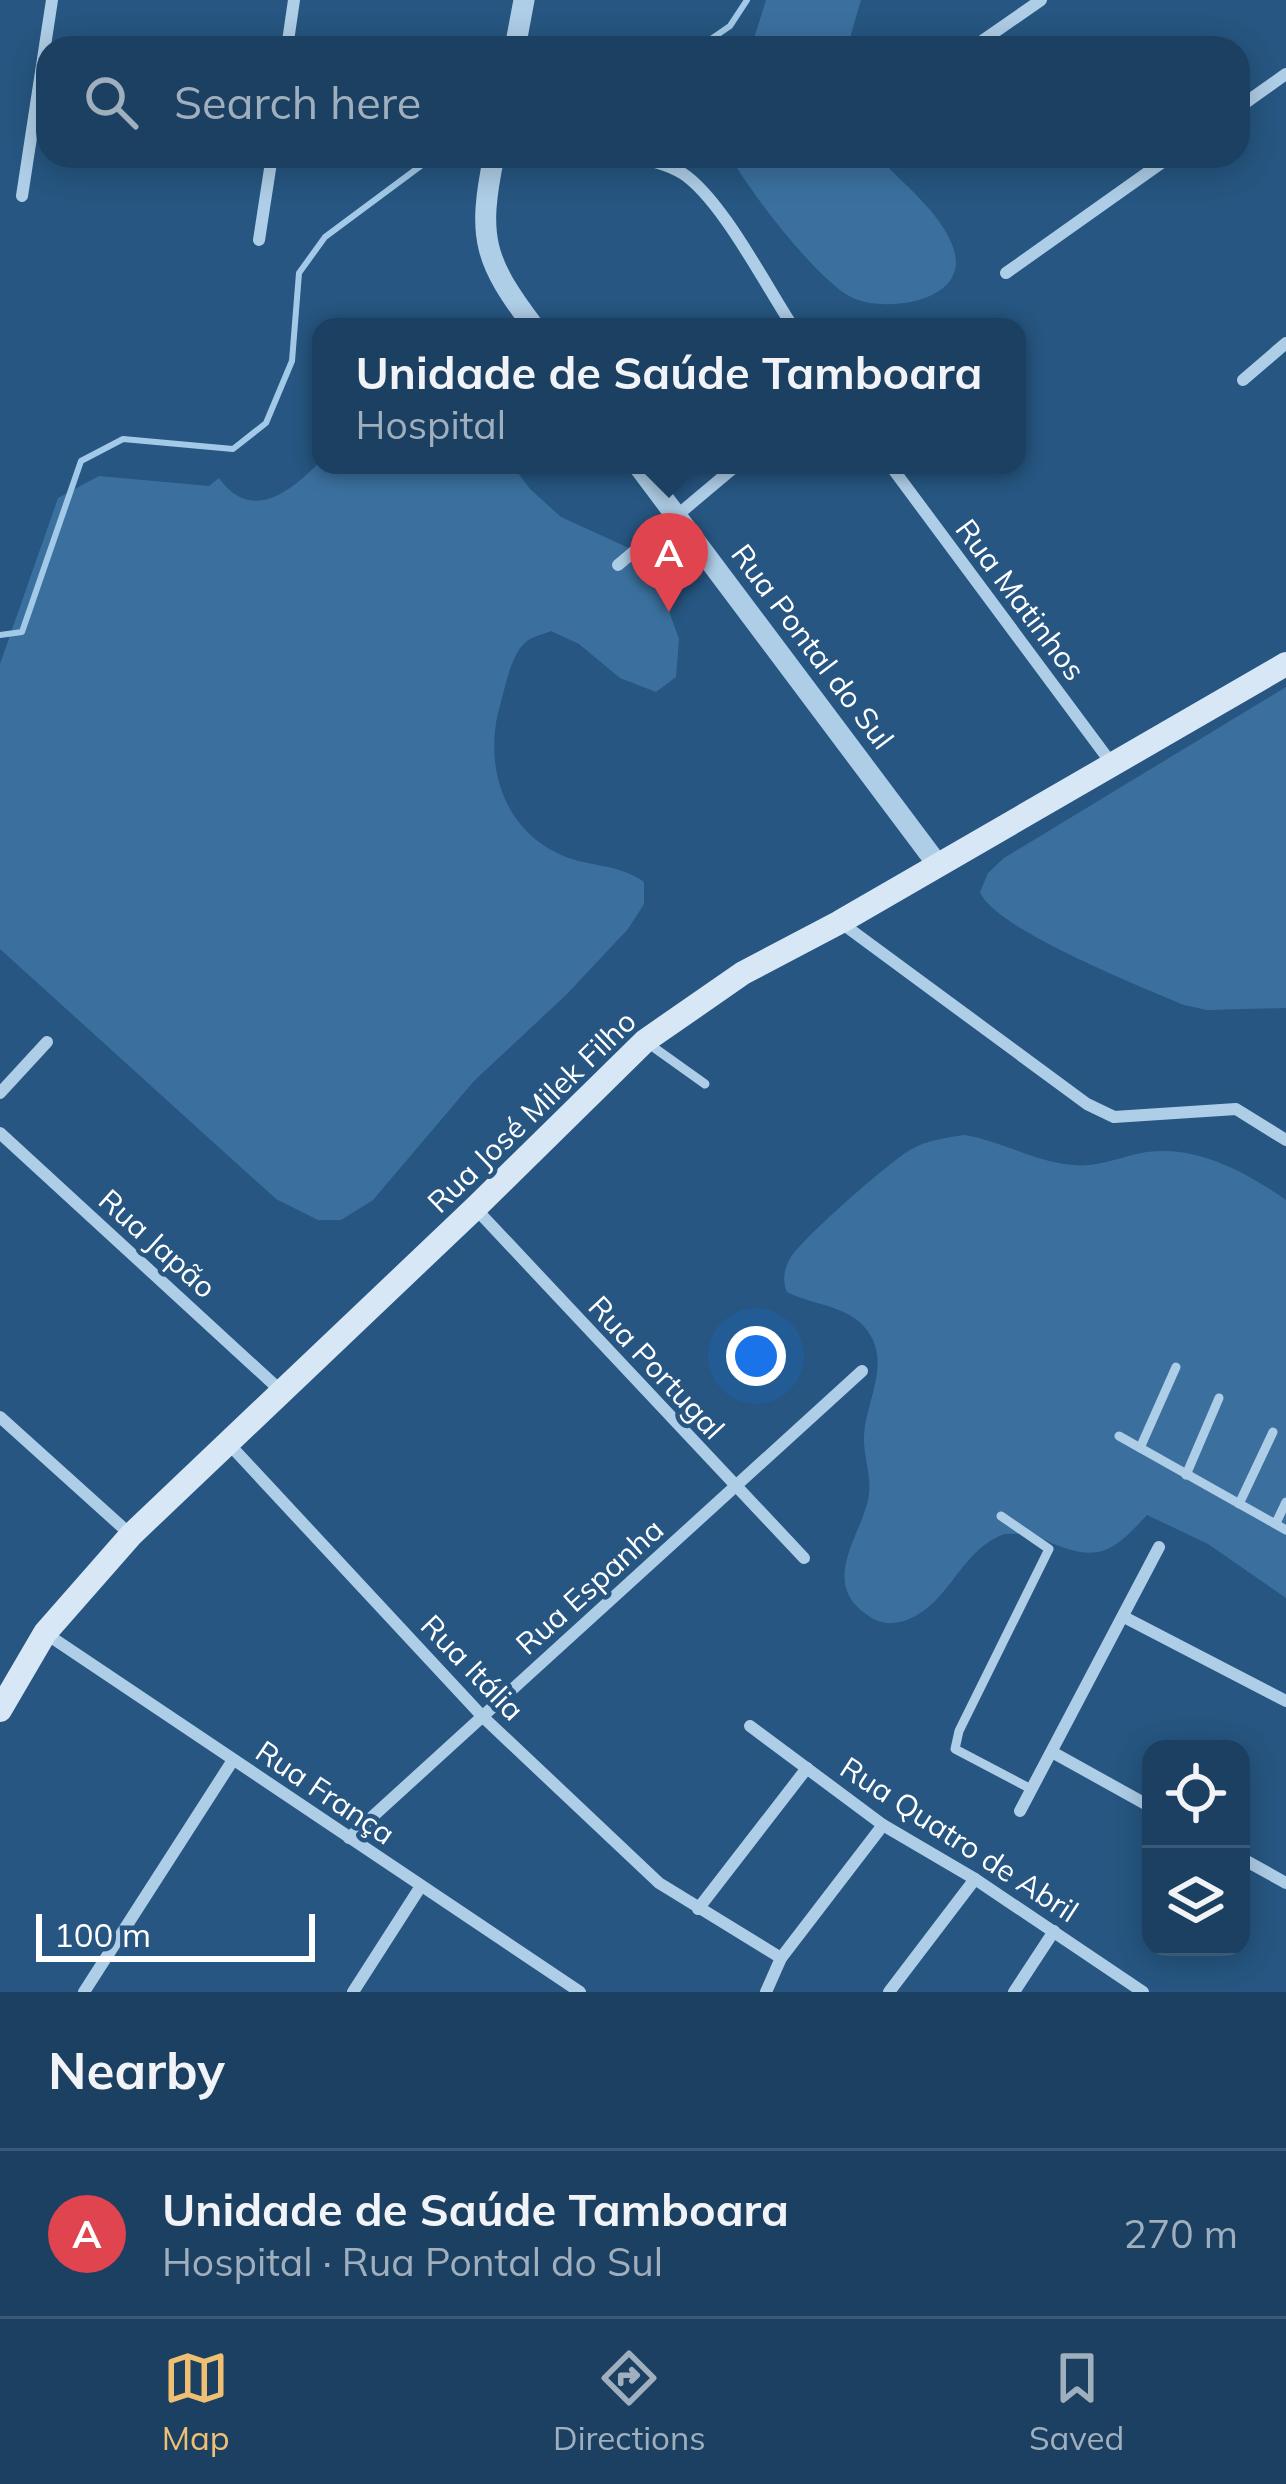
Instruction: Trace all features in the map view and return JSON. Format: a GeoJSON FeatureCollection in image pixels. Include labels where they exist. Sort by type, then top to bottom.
{"type":"FeatureCollection","features":[{"type":"Feature","properties":{"kind":"main road","name":"Rua José Milek Filho"},"geometry":{"type":"LineString","coordinates":[[1,1707],[45,1633],[130,1535],[645,1041],[743,973],[840,922],[1286,664]]}},
{"type":"Feature","properties":{"kind":"street"},"geometry":{"type":"LineString","coordinates":[[46,36],[52,0]]}},
{"type":"Feature","properties":{"kind":"street"},"geometry":{"type":"LineString","coordinates":[[289,36],[294,0]]}},
{"type":"Feature","properties":{"kind":"street"},"geometry":{"type":"LineString","coordinates":[[517,36],[524,0]]}},
{"type":"Feature","properties":{"kind":"street"},"geometry":{"type":"LineString","coordinates":[[989,36],[1041,0]]}},
{"type":"Feature","properties":{"kind":"street"},"geometry":{"type":"LineString","coordinates":[[1250,100],[1286,74]]}},
{"type":"Feature","properties":{"kind":"street"},"geometry":{"type":"LineString","coordinates":[[22,196],[36,105]]}},
{"type":"Feature","properties":{"kind":"street"},"geometry":{"type":"LineString","coordinates":[[260,240],[270,168]]}},
{"type":"Feature","properties":{"kind":"street"},"geometry":{"type":"LineString","coordinates":[[492,168],[485,242],[505,289],[527,318]]}},
{"type":"Feature","properties":{"kind":"street"},"geometry":{"type":"LineString","coordinates":[[671,168],[710,200],[787,318]]}},
{"type":"Feature","properties":{"kind":"street"},"geometry":{"type":"LineString","coordinates":[[1006,273],[1154,168]]}},
{"type":"Feature","properties":{"kind":"street"},"geometry":{"type":"LineString","coordinates":[[1243,380],[1286,343]]}},
{"type":"Feature","properties":{"kind":"street","name":"Rua Pontal do Sul"},"geometry":{"type":"LineString","coordinates":[[645,474],[938,865]]}},
{"type":"Feature","properties":{"kind":"street"},"geometry":{"type":"LineString","coordinates":[[618,566],[726,474]]}},
{"type":"Feature","properties":{"kind":"street","name":"Rua Matinhos"},"geometry":{"type":"LineString","coordinates":[[897,474],[1112,764]]}},
{"type":"Feature","properties":{"kind":"street"},"geometry":{"type":"LineString","coordinates":[[840,922],[1088,1104],[1114,1117],[1236,1109],[1286,1140]]}},
{"type":"Feature","properties":{"kind":"street"},"geometry":{"type":"LineString","coordinates":[[0,1093],[47,1042]]}},
{"type":"Feature","properties":{"kind":"street","name":"Rua Japão"},"geometry":{"type":"LineString","coordinates":[[0,1133],[281,1391]]}},
{"type":"Feature","properties":{"kind":"street","name":"Rua Portugal"},"geometry":{"type":"LineString","coordinates":[[475,1208],[804,1558]]}},
{"type":"Feature","properties":{"kind":"street","name":"Rua Espanha"},"geometry":{"type":"LineString","coordinates":[[349,1838],[862,1371]]}},
{"type":"Feature","properties":{"kind":"street"},"geometry":{"type":"LineString","coordinates":[[0,1417],[130,1535]]}},
{"type":"Feature","properties":{"kind":"street","name":"Rua Itália"},"geometry":{"type":"LineString","coordinates":[[228,1443],[482,1716],[659,1883],[781,1958]]}},
{"type":"Feature","properties":{"kind":"street"},"geometry":{"type":"LineString","coordinates":[[1020,1811],[1159,1547]]}},
{"type":"Feature","properties":{"kind":"street"},"geometry":{"type":"LineString","coordinates":[[1124,1617],[1286,1701]]}},
{"type":"Feature","properties":{"kind":"street","name":"Rua França"},"geometry":{"type":"LineString","coordinates":[[45,1633],[580,1992]]}},
{"type":"Feature","properties":{"kind":"street","name":"Rua Quatro de Abril"},"geometry":{"type":"LineString","coordinates":[[750,1726],[883,1825],[975,1879],[1143,1992]]}},
{"type":"Feature","properties":{"kind":"street"},"geometry":{"type":"LineString","coordinates":[[1052,1752],[1142,1803]]}},
{"type":"Feature","properties":{"kind":"street"},"geometry":{"type":"LineString","coordinates":[[84,1992],[233,1760]]}},
{"type":"Feature","properties":{"kind":"street"},"geometry":{"type":"LineString","coordinates":[[698,1909],[807,1768]]}},
{"type":"Feature","properties":{"kind":"street"},"geometry":{"type":"LineString","coordinates":[[766,1992],[781,1958],[883,1825]]}},
{"type":"Feature","properties":{"kind":"street"},"geometry":{"type":"LineString","coordinates":[[1250,1863],[1286,1883]]}},
{"type":"Feature","properties":{"kind":"street"},"geometry":{"type":"LineString","coordinates":[[889,1992],[975,1879]]}},
{"type":"Feature","properties":{"kind":"street"},"geometry":{"type":"LineString","coordinates":[[353,1992],[421,1886]]}},
{"type":"Feature","properties":{"kind":"street"},"geometry":{"type":"LineString","coordinates":[[1014,1992],[1054,1931]]}},
{"type":"Feature","properties":{"kind":"lane"},"geometry":{"type":"LineString","coordinates":[[645,1041],[705,1084]]}},
{"type":"Feature","properties":{"kind":"lane"},"geometry":{"type":"LineString","coordinates":[[1140,1448],[1176,1367]]}},
{"type":"Feature","properties":{"kind":"lane"},"geometry":{"type":"LineString","coordinates":[[1186,1475],[1219,1398]]}},
{"type":"Feature","properties":{"kind":"lane"},"geometry":{"type":"LineString","coordinates":[[1239,1504],[1273,1432]]}},
{"type":"Feature","properties":{"kind":"lane"},"geometry":{"type":"LineString","coordinates":[[1119,1436],[1281,1526],[1286,1502]]}},
{"type":"Feature","properties":{"kind":"lane"},"geometry":{"type":"LineString","coordinates":[[1001,1516],[1049,1549],[959,1731],[955,1749],[1031,1790]]}},
{"type":"Feature","properties":{"kind":"shaded area"},"geometry":{"type":"Polygon","coordinates":[[[766,0],[861,0],[850,36],[755,36],[766,0]]]}},
{"type":"Feature","properties":{"kind":"shaded area"},"geometry":{"type":"Polygon","coordinates":[[[738,168],[889,168],[949,237],[956,268],[949,282],[921,299],[883,304],[851,297],[820,273],[738,168]]]}},
{"type":"Feature","properties":{"kind":"shaded area"},"geometry":{"type":"Polygon","coordinates":[[[312,469],[312,474],[519,474],[561,517],[642,554],[657,578],[679,639],[676,677],[656,692],[620,678],[579,644],[551,631],[528,640],[516,654],[494,745],[509,808],[537,841],[557,853],[623,871],[644,882],[644,904],[628,929],[567,994],[474,1081],[373,1200],[341,1220],[318,1220],[276,1199],[0,949],[0,664],[58,498],[99,476],[209,486],[219,478],[232,492],[258,501],[297,483],[312,469]]]}},
{"type":"Feature","properties":{"kind":"shaded area"},"geometry":{"type":"Polygon","coordinates":[[[1286,687],[1286,1008],[1207,1010],[1184,1005],[1040,939],[991,906],[980,892],[988,873],[1004,858],[1286,687]]]}},
{"type":"Feature","properties":{"kind":"shaded area"},"geometry":{"type":"Polygon","coordinates":[[[964,1135],[1073,1165],[1147,1152],[1184,1153],[1238,1171],[1286,1200],[1286,1598],[1208,1544],[1147,1515],[1116,1545],[1095,1552],[1070,1550],[1029,1535],[1002,1535],[974,1554],[930,1606],[900,1622],[878,1621],[853,1602],[844,1574],[869,1492],[864,1436],[877,1374],[876,1350],[856,1319],[787,1292],[785,1270],[812,1233],[899,1157],[923,1144],[964,1135]]]}},
{"type":"Feature","properties":{"kind":"waterway"},"geometry":{"type":"LineString","coordinates":[[715,36],[730,26],[747,0]]}},
{"type":"Feature","properties":{"kind":"waterway"},"geometry":{"type":"LineString","coordinates":[[0,635],[22,632],[81,461],[123,439],[233,449],[266,423],[292,361],[299,273],[325,237],[418,168]]}},
{"type":"Feature","properties":{"kind":"place","name":"Unidade de Saúde Tamboara"},"geometry":{"type":"Point","coordinates":[669,612]}}]}
